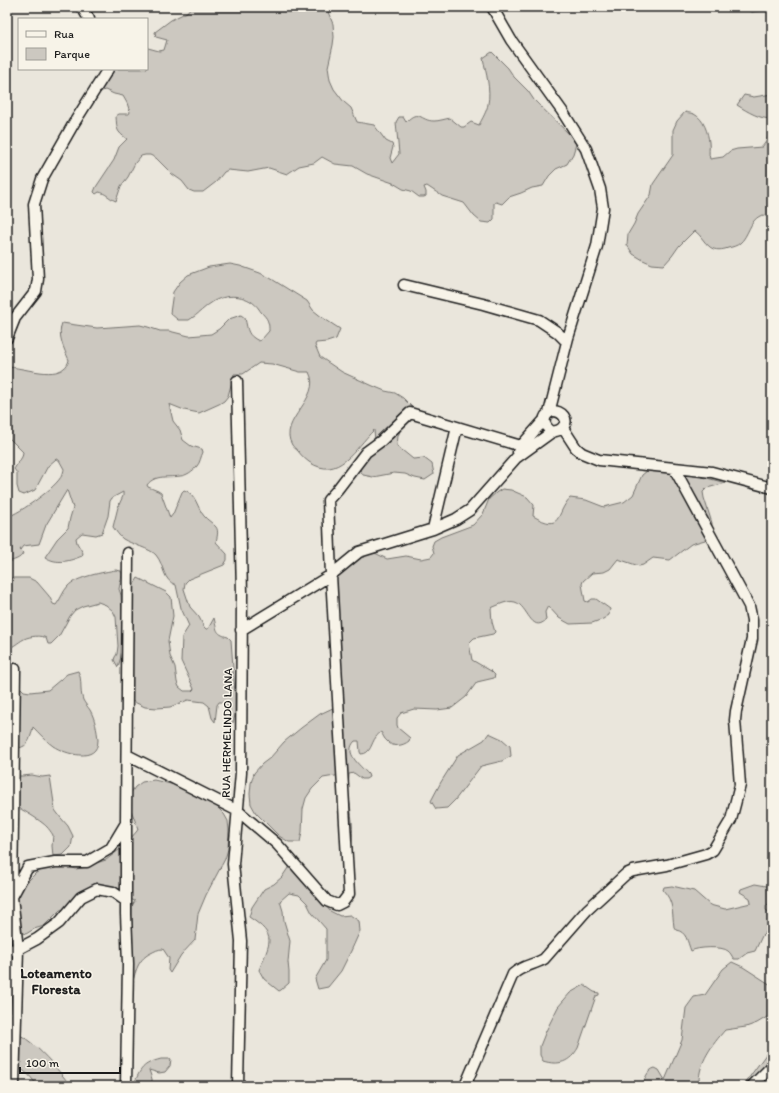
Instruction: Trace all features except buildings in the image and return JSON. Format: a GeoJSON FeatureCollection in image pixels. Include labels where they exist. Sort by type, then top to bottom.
{"type":"FeatureCollection","features":[{"type":"Feature","properties":{"kind":"street"},"geometry":{"type":"LineString","coordinates":[[82,7],[88,18]]}},
{"type":"Feature","properties":{"kind":"street"},"geometry":{"type":"LineString","coordinates":[[492,7],[511,40],[562,111],[586,149],[600,189],[603,208],[597,246],[567,342],[545,426],[557,430],[572,442],[582,453],[599,460],[712,472],[772,488]]}},
{"type":"Feature","properties":{"kind":"street"},"geometry":{"type":"LineString","coordinates":[[7,338],[15,318],[36,291],[38,279],[34,204],[42,180],[74,123],[107,70]]}},
{"type":"Feature","properties":{"kind":"street"},"geometry":{"type":"LineString","coordinates":[[404,285],[539,320],[557,332],[567,342]]}},
{"type":"Feature","properties":{"kind":"street","name":"RUA HERMELINDO LANA"},"geometry":{"type":"LineString","coordinates":[[237,381],[242,594],[240,773],[233,864],[241,941],[238,1086]]}},
{"type":"Feature","properties":{"kind":"street"},"geometry":{"type":"LineString","coordinates":[[241,630],[331,575],[359,552],[433,529],[456,519],[470,510],[516,458],[557,430],[565,422],[560,412],[556,384]]}},
{"type":"Feature","properties":{"kind":"street"},"geometry":{"type":"LineString","coordinates":[[516,458],[521,446],[547,416],[554,411],[560,412]]}},
{"type":"Feature","properties":{"kind":"street"},"geometry":{"type":"LineString","coordinates":[[127,755],[238,811],[277,844],[326,901],[337,905],[346,900],[349,894],[328,500],[366,452],[381,441],[410,413],[521,446]]}},
{"type":"Feature","properties":{"kind":"street"},"geometry":{"type":"LineString","coordinates":[[433,529],[457,427]]}},
{"type":"Feature","properties":{"kind":"street"},"geometry":{"type":"LineString","coordinates":[[465,1086],[514,974],[520,968],[538,963],[544,959],[587,910],[626,874],[633,871],[667,865],[706,854],[713,850],[731,820],[740,785],[735,720],[752,639],[752,620],[749,606],[674,468]]}},
{"type":"Feature","properties":{"kind":"street"},"geometry":{"type":"LineString","coordinates":[[126,1086],[128,964],[126,823],[128,553]]}},
{"type":"Feature","properties":{"kind":"street"},"geometry":{"type":"LineString","coordinates":[[14,1086],[18,948],[10,896],[15,669]]}},
{"type":"Feature","properties":{"kind":"street"},"geometry":{"type":"LineString","coordinates":[[10,896],[28,867],[55,862],[87,862],[111,848],[126,823]]}},
{"type":"Feature","properties":{"kind":"street"},"geometry":{"type":"LineString","coordinates":[[7,950],[18,948],[37,939],[59,923],[82,897],[97,889],[113,892],[126,901]]}},
{"type":"Feature","properties":{"kind":"street"},"geometry":{"type":"LineString","coordinates":[[752,1086],[772,1066]]}},
{"type":"Feature","properties":{"kind":"green space"},"geometry":{"type":"Polygon","coordinates":[[[191,7],[347,7],[347,12],[337,8],[328,12],[333,24],[334,37],[328,67],[330,80],[334,89],[344,102],[351,108],[357,122],[374,125],[386,141],[392,144],[393,147],[390,158],[392,163],[399,154],[396,122],[399,117],[403,117],[406,122],[414,116],[420,116],[434,121],[450,118],[461,127],[464,127],[471,122],[479,125],[487,109],[489,98],[488,81],[483,58],[492,52],[508,68],[534,100],[570,135],[576,144],[573,154],[567,164],[556,169],[549,176],[543,186],[532,188],[509,197],[502,204],[496,202],[494,203],[494,219],[490,223],[481,222],[474,216],[464,203],[442,196],[427,186],[424,187],[426,196],[419,197],[411,191],[367,174],[353,166],[335,164],[322,157],[314,163],[299,166],[287,174],[269,168],[248,172],[228,170],[203,192],[194,192],[189,190],[182,181],[172,174],[156,158],[150,155],[145,155],[141,156],[135,163],[128,177],[121,186],[116,201],[99,192],[96,194],[94,192],[96,187],[114,160],[119,147],[127,139],[118,130],[116,116],[119,114],[129,114],[130,112],[123,96],[105,90],[99,92],[89,104],[111,70],[148,70],[148,48],[159,51],[164,50],[167,40],[156,37],[155,32],[171,20],[187,12],[191,7]]]}},
{"type":"Feature","properties":{"kind":"green space"},"geometry":{"type":"Polygon","coordinates":[[[744,7],[769,7],[752,12],[744,7]]]}},
{"type":"Feature","properties":{"kind":"green space"},"geometry":{"type":"Polygon","coordinates":[[[772,94],[772,119],[750,113],[737,105],[744,95],[754,97],[772,94]]]}},
{"type":"Feature","properties":{"kind":"green space"},"geometry":{"type":"Polygon","coordinates":[[[685,112],[694,114],[703,123],[708,138],[710,159],[723,157],[730,151],[737,149],[762,147],[772,130],[772,217],[763,215],[757,218],[740,243],[724,249],[717,250],[712,248],[695,231],[679,246],[664,265],[652,264],[633,254],[627,245],[628,234],[638,214],[651,195],[653,184],[673,155],[673,130],[677,121],[685,112]]]}},
{"type":"Feature","properties":{"kind":"green space"},"geometry":{"type":"Polygon","coordinates":[[[230,264],[260,273],[270,278],[307,301],[313,310],[340,329],[336,339],[316,343],[315,345],[320,357],[342,372],[385,391],[395,393],[403,398],[412,407],[398,436],[397,446],[413,459],[424,458],[432,464],[434,474],[425,480],[405,474],[394,473],[373,477],[363,475],[358,466],[375,440],[374,430],[346,460],[338,465],[329,468],[320,467],[309,462],[292,446],[289,436],[290,427],[294,418],[310,391],[312,382],[309,372],[300,372],[272,364],[259,363],[243,374],[234,374],[228,396],[219,404],[199,413],[184,410],[169,404],[173,421],[180,430],[183,440],[191,446],[202,449],[203,452],[198,465],[189,473],[182,476],[154,479],[147,485],[148,487],[161,493],[170,518],[182,492],[184,490],[191,494],[204,516],[216,527],[218,532],[216,542],[227,554],[227,560],[224,565],[189,579],[185,583],[184,589],[190,607],[199,617],[204,627],[208,629],[214,618],[216,628],[219,633],[231,640],[235,694],[235,715],[233,723],[231,722],[227,705],[223,702],[219,702],[217,705],[215,722],[212,718],[209,706],[204,702],[188,700],[170,707],[157,708],[145,707],[132,701],[131,599],[133,586],[138,578],[166,592],[171,597],[173,616],[168,641],[170,656],[175,667],[179,687],[184,691],[192,691],[194,689],[181,661],[182,637],[189,626],[181,608],[176,585],[168,580],[156,555],[123,539],[113,527],[123,492],[112,498],[110,501],[108,516],[102,533],[96,535],[82,533],[76,538],[77,543],[83,553],[82,556],[68,561],[59,562],[45,557],[57,539],[68,528],[73,508],[67,490],[46,525],[39,544],[23,546],[20,550],[23,553],[20,557],[7,562],[7,517],[13,515],[46,493],[59,480],[64,469],[59,460],[56,459],[48,466],[35,490],[24,495],[19,493],[17,486],[17,473],[14,469],[22,457],[23,452],[7,436],[7,367],[45,373],[59,371],[65,367],[69,360],[63,347],[60,332],[62,323],[97,328],[140,325],[160,331],[169,331],[189,336],[211,334],[219,329],[229,319],[241,315],[245,318],[250,335],[259,341],[269,331],[267,320],[255,304],[244,298],[232,296],[220,298],[189,320],[178,320],[170,313],[173,292],[180,282],[188,275],[209,267],[230,264]]]}},
{"type":"Feature","properties":{"kind":"green space"},"geometry":{"type":"Polygon","coordinates":[[[653,469],[680,472],[726,483],[707,488],[703,492],[712,523],[711,534],[705,540],[691,544],[670,560],[653,558],[639,566],[618,559],[610,569],[604,572],[592,573],[583,581],[582,584],[585,601],[588,602],[592,599],[596,599],[610,609],[609,615],[592,623],[570,624],[559,618],[548,606],[545,612],[546,620],[537,624],[533,622],[519,604],[515,602],[506,602],[491,608],[492,622],[495,632],[493,634],[474,638],[469,643],[472,660],[491,671],[495,675],[494,678],[477,682],[466,697],[452,708],[437,710],[414,709],[401,713],[397,718],[398,728],[410,738],[409,741],[404,744],[398,746],[392,745],[385,739],[381,732],[376,736],[369,750],[364,754],[361,754],[360,752],[359,741],[355,741],[352,745],[351,750],[354,759],[369,777],[362,779],[354,773],[349,774],[348,787],[352,820],[352,837],[349,851],[341,775],[323,778],[312,789],[306,798],[303,809],[300,842],[289,842],[279,836],[256,813],[251,804],[250,794],[254,773],[284,742],[301,728],[320,714],[335,707],[331,665],[328,595],[330,583],[357,557],[369,552],[375,553],[387,559],[406,556],[421,559],[431,557],[434,553],[432,546],[434,541],[473,525],[483,514],[489,499],[502,489],[511,490],[527,497],[534,505],[533,516],[549,523],[554,522],[557,519],[570,498],[586,500],[604,507],[624,502],[633,495],[642,475],[653,469]]]}},
{"type":"Feature","properties":{"kind":"green space"},"geometry":{"type":"Polygon","coordinates":[[[116,570],[121,571],[122,575],[119,589],[121,595],[123,622],[122,650],[118,667],[114,660],[117,654],[118,646],[116,617],[113,611],[106,605],[98,602],[75,610],[59,636],[51,644],[48,644],[46,638],[38,636],[24,639],[7,649],[7,578],[29,578],[37,582],[49,596],[53,604],[56,605],[66,588],[77,580],[90,575],[116,570]]]}},
{"type":"Feature","properties":{"kind":"green space"},"geometry":{"type":"Polygon","coordinates":[[[78,671],[83,700],[90,710],[96,725],[98,740],[97,747],[93,752],[87,755],[65,752],[50,744],[33,727],[25,746],[18,748],[19,686],[24,691],[30,692],[48,690],[67,674],[78,671]]]}},
{"type":"Feature","properties":{"kind":"green space"},"geometry":{"type":"Polygon","coordinates":[[[7,679],[10,688],[11,703],[7,716],[7,679]]]}},
{"type":"Feature","properties":{"kind":"green space"},"geometry":{"type":"Polygon","coordinates":[[[489,733],[502,739],[510,746],[511,756],[502,761],[481,766],[447,808],[436,809],[431,801],[458,755],[484,740],[489,733]]]}},
{"type":"Feature","properties":{"kind":"green space"},"geometry":{"type":"Polygon","coordinates":[[[32,775],[42,777],[50,776],[55,810],[68,826],[73,836],[71,847],[63,855],[53,856],[53,835],[44,824],[21,809],[7,803],[7,776],[32,775]]]}},
{"type":"Feature","properties":{"kind":"green space"},"geometry":{"type":"Polygon","coordinates":[[[154,780],[175,785],[213,802],[228,821],[228,849],[225,859],[198,914],[195,940],[181,955],[170,973],[168,970],[169,958],[163,949],[157,950],[146,956],[137,968],[131,989],[132,906],[135,901],[105,889],[70,909],[60,910],[44,926],[34,929],[26,934],[16,931],[15,899],[21,888],[36,873],[45,868],[66,866],[76,869],[87,867],[106,860],[124,846],[138,829],[129,804],[131,793],[135,787],[142,782],[154,780]]]}},
{"type":"Feature","properties":{"kind":"green space"},"geometry":{"type":"Polygon","coordinates":[[[288,868],[297,870],[330,911],[340,916],[350,915],[359,921],[360,931],[351,951],[341,971],[328,987],[318,989],[315,979],[326,960],[326,929],[312,913],[307,903],[299,895],[289,893],[280,901],[290,941],[288,962],[289,983],[279,991],[264,979],[259,970],[266,953],[269,940],[264,929],[249,917],[252,907],[264,889],[274,884],[282,877],[288,868]]]}},
{"type":"Feature","properties":{"kind":"green space"},"geometry":{"type":"Polygon","coordinates":[[[755,884],[772,887],[772,900],[766,906],[766,910],[772,914],[772,926],[762,936],[755,951],[747,953],[739,959],[734,959],[729,952],[721,948],[704,948],[691,951],[685,935],[676,930],[674,927],[671,903],[667,894],[663,890],[664,887],[672,886],[694,891],[710,905],[725,909],[751,903],[750,898],[740,892],[741,889],[755,884]]]}},
{"type":"Feature","properties":{"kind":"green space"},"geometry":{"type":"Polygon","coordinates":[[[732,962],[743,967],[771,985],[772,984],[772,1014],[757,1023],[746,1027],[725,1030],[715,1042],[707,1054],[701,1068],[699,1082],[722,1086],[642,1086],[648,1073],[655,1068],[659,1070],[665,1080],[682,1040],[686,1008],[694,997],[705,995],[723,969],[732,962]]]}},
{"type":"Feature","properties":{"kind":"green space"},"geometry":{"type":"Polygon","coordinates":[[[584,985],[594,992],[599,993],[599,995],[596,996],[578,1048],[568,1060],[564,1062],[554,1063],[543,1061],[540,1055],[540,1046],[558,1007],[570,993],[584,985]]]}},
{"type":"Feature","properties":{"kind":"green space"},"geometry":{"type":"Polygon","coordinates":[[[7,1028],[26,1039],[37,1048],[52,1063],[70,1086],[37,1086],[24,1071],[7,1064],[7,1028]]]}},
{"type":"Feature","properties":{"kind":"green space"},"geometry":{"type":"Polygon","coordinates":[[[772,1048],[772,1086],[743,1086],[769,1050],[772,1048]]]}},
{"type":"Feature","properties":{"kind":"green space"},"geometry":{"type":"Polygon","coordinates":[[[161,1059],[171,1059],[170,1066],[165,1072],[159,1073],[149,1070],[152,1079],[152,1086],[133,1086],[140,1071],[146,1065],[161,1059]]]}},
{"type":"Feature","properties":{"kind":"district","name":"Loteamento Floresta"},"geometry":{"type":"Point","coordinates":[56,982]}}]}
